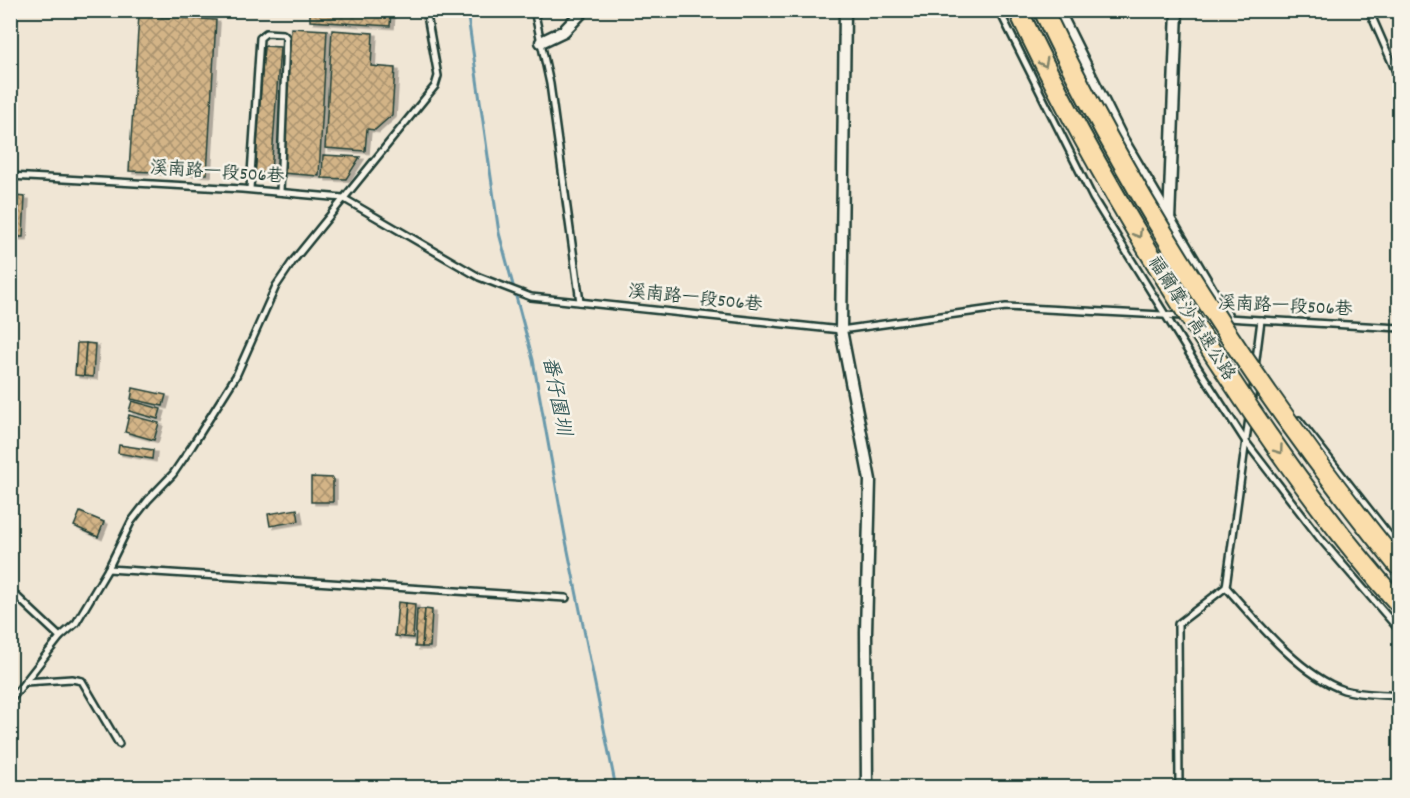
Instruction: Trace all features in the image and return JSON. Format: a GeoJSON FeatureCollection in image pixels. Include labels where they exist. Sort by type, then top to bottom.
{"type":"FeatureCollection","features":[{"type":"Feature","properties":{"kind":"highway","name":"福爾摩沙高速公路"},"geometry":{"type":"LineString","coordinates":[[1018,10],[1122,208],[1197,330],[1318,504],[1400,605]]}},
{"type":"Feature","properties":{"kind":"highway","name":"福爾摩沙高速公路"},"geometry":{"type":"LineString","coordinates":[[1043,10],[1136,185],[1202,295],[1290,426],[1400,568]]}},
{"type":"Feature","properties":{"kind":"street"},"geometry":{"type":"LineString","coordinates":[[541,42],[564,31],[584,10]]}},
{"type":"Feature","properties":{"kind":"street"},"geometry":{"type":"LineString","coordinates":[[845,10],[841,330],[870,480],[866,632],[867,788]]}},
{"type":"Feature","properties":{"kind":"street"},"geometry":{"type":"LineString","coordinates":[[1058,10],[1122,139],[1230,322]]}},
{"type":"Feature","properties":{"kind":"street"},"geometry":{"type":"LineString","coordinates":[[1169,221],[1177,10]]}},
{"type":"Feature","properties":{"kind":"lane"},"geometry":{"type":"LineString","coordinates":[[10,701],[60,637],[76,623],[108,569],[131,522],[173,474],[236,376],[276,286],[343,198],[435,86],[438,76],[426,10]]}},
{"type":"Feature","properties":{"kind":"lane"},"geometry":{"type":"LineString","coordinates":[[534,10],[550,84],[580,302]]}},
{"type":"Feature","properties":{"kind":"lane"},"geometry":{"type":"LineString","coordinates":[[999,10],[1092,198],[1246,442],[1319,537],[1400,631]]}},
{"type":"Feature","properties":{"kind":"lane"},"geometry":{"type":"LineString","coordinates":[[1369,10],[1400,81]]}},
{"type":"Feature","properties":{"kind":"lane"},"geometry":{"type":"LineString","coordinates":[[250,189],[260,38],[266,33],[275,32],[286,37],[280,192]]}},
{"type":"Feature","properties":{"kind":"lane","name":"溪南路一段506巷"},"geometry":{"type":"LineString","coordinates":[[10,176],[250,189],[343,198],[479,278],[531,297],[841,330],[1006,307],[1196,316]]}},
{"type":"Feature","properties":{"kind":"lane","name":"溪南路一段506巷"},"geometry":{"type":"LineString","coordinates":[[1207,317],[1230,322],[1261,320],[1400,328]]}},
{"type":"Feature","properties":{"kind":"lane"},"geometry":{"type":"LineString","coordinates":[[1179,788],[1178,624],[1226,587],[1261,320]]}},
{"type":"Feature","properties":{"kind":"lane"},"geometry":{"type":"LineString","coordinates":[[1250,353],[1263,371]]}},
{"type":"Feature","properties":{"kind":"lane"},"geometry":{"type":"LineString","coordinates":[[1291,409],[1400,549]]}},
{"type":"Feature","properties":{"kind":"lane"},"geometry":{"type":"LineString","coordinates":[[108,569],[566,598]]}},
{"type":"Feature","properties":{"kind":"lane"},"geometry":{"type":"LineString","coordinates":[[1226,587],[1282,650],[1334,686],[1346,691],[1400,696]]}},
{"type":"Feature","properties":{"kind":"lane"},"geometry":{"type":"LineString","coordinates":[[10,590],[60,637]]}},
{"type":"Feature","properties":{"kind":"lane"},"geometry":{"type":"LineString","coordinates":[[25,682],[72,679],[82,681],[119,744]]}},
{"type":"Feature","properties":{"kind":"building"},"geometry":{"type":"Polygon","coordinates":[[[310,10],[391,10],[390,26],[310,21],[310,10]]]}},
{"type":"Feature","properties":{"kind":"building"},"geometry":{"type":"Polygon","coordinates":[[[139,15],[216,20],[207,174],[129,171],[139,15]]]}},
{"type":"Feature","properties":{"kind":"building"},"geometry":{"type":"Polygon","coordinates":[[[291,28],[327,30],[319,176],[282,173],[291,28]]]}},
{"type":"Feature","properties":{"kind":"building"},"geometry":{"type":"Polygon","coordinates":[[[332,30],[373,33],[371,66],[395,68],[392,115],[375,130],[367,129],[365,151],[325,148],[332,30]]]}},
{"type":"Feature","properties":{"kind":"building"},"geometry":{"type":"Polygon","coordinates":[[[264,46],[280,47],[271,173],[255,172],[264,46]]]}},
{"type":"Feature","properties":{"kind":"building"},"geometry":{"type":"Polygon","coordinates":[[[323,155],[360,157],[346,179],[322,178],[323,155]]]}},
{"type":"Feature","properties":{"kind":"building"},"geometry":{"type":"Polygon","coordinates":[[[15,196],[25,197],[23,237],[13,237],[15,196]]]}},
{"type":"Feature","properties":{"kind":"building"},"geometry":{"type":"Polygon","coordinates":[[[77,343],[86,343],[84,376],[75,375],[77,343]]]}},
{"type":"Feature","properties":{"kind":"building"},"geometry":{"type":"Polygon","coordinates":[[[86,343],[95,344],[93,377],[84,376],[86,343]]]}},
{"type":"Feature","properties":{"kind":"building"},"geometry":{"type":"Polygon","coordinates":[[[133,388],[166,395],[163,406],[131,399],[133,388]]]}},
{"type":"Feature","properties":{"kind":"building"},"geometry":{"type":"Polygon","coordinates":[[[132,401],[161,409],[158,419],[129,411],[132,401]]]}},
{"type":"Feature","properties":{"kind":"building"},"geometry":{"type":"Polygon","coordinates":[[[129,415],[159,423],[154,440],[125,432],[129,415]]]}},
{"type":"Feature","properties":{"kind":"building"},"geometry":{"type":"Polygon","coordinates":[[[119,445],[153,450],[152,459],[118,453],[119,445]]]}},
{"type":"Feature","properties":{"kind":"building"},"geometry":{"type":"Polygon","coordinates":[[[311,477],[333,478],[333,502],[311,502],[311,477]]]}},
{"type":"Feature","properties":{"kind":"building"},"geometry":{"type":"Polygon","coordinates":[[[297,509],[299,521],[270,526],[268,514],[297,509]]]}},
{"type":"Feature","properties":{"kind":"building"},"geometry":{"type":"Polygon","coordinates":[[[80,512],[104,522],[98,537],[74,526],[80,512]]]}},
{"type":"Feature","properties":{"kind":"building"},"geometry":{"type":"Polygon","coordinates":[[[398,602],[406,603],[404,637],[395,636],[398,602]]]}},
{"type":"Feature","properties":{"kind":"building"},"geometry":{"type":"Polygon","coordinates":[[[406,603],[415,604],[413,638],[404,637],[406,603]]]}},
{"type":"Feature","properties":{"kind":"building"},"geometry":{"type":"Polygon","coordinates":[[[417,609],[425,609],[422,647],[415,647],[417,609]]]}},
{"type":"Feature","properties":{"kind":"building"},"geometry":{"type":"Polygon","coordinates":[[[425,609],[432,610],[430,647],[422,647],[425,609]]]}},
{"type":"Feature","properties":{"kind":"waterway","name":"番仔園圳"},"geometry":{"type":"LineString","coordinates":[[467,10],[499,233],[533,360],[566,541],[616,788]]}}]}
